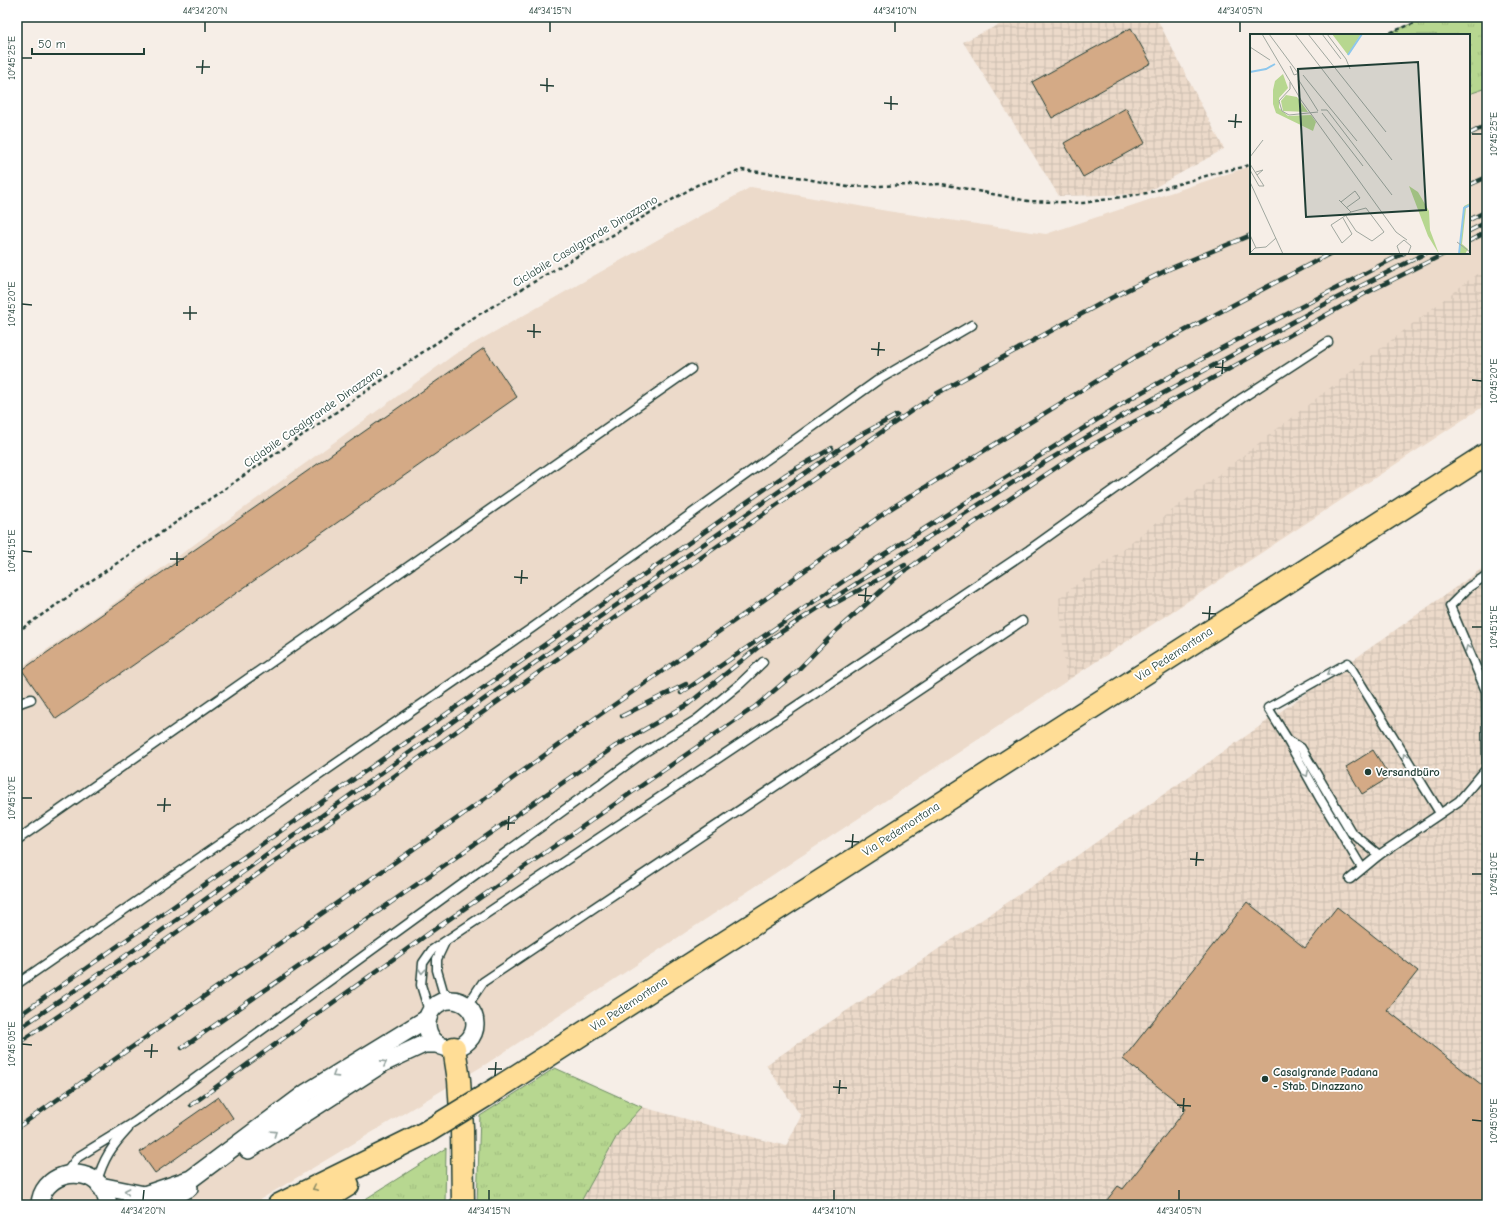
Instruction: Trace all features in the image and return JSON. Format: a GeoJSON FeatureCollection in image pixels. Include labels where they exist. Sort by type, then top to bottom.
{"type":"FeatureCollection","features":[{"type":"Feature","properties":{"kind":"main road","name":"Via Pedemontana"},"geometry":{"type":"LineString","coordinates":[[316,1205],[1487,454]]}},
{"type":"Feature","properties":{"kind":"main road"},"geometry":{"type":"LineString","coordinates":[[446,1046],[459,1080],[462,1128],[463,1205]]}},
{"type":"Feature","properties":{"kind":"main road"},"geometry":{"type":"LineString","coordinates":[[279,1205],[425,1134]]}},
{"type":"Feature","properties":{"kind":"main road"},"geometry":{"type":"LineString","coordinates":[[332,1205],[396,1154]]}},
{"type":"Feature","properties":{"kind":"street"},"geometry":{"type":"LineString","coordinates":[[158,1205],[197,1184],[382,1063],[424,1044],[446,1046],[462,1045],[468,1041],[475,1027],[474,1019],[472,1012],[460,1003],[445,1001],[432,1009],[429,1016],[427,1024],[428,1031],[432,1038],[446,1046]]}},
{"type":"Feature","properties":{"kind":"street"},"geometry":{"type":"LineString","coordinates":[[98,1184],[144,1195],[191,1179],[306,1093],[429,1016]]}},
{"type":"Feature","properties":{"kind":"street"},"geometry":{"type":"LineString","coordinates":[[40,1205],[44,1191],[50,1182],[64,1175],[82,1174],[92,1178],[98,1184],[106,1195],[108,1205]]}},
{"type":"Feature","properties":{"kind":"lane"},"geometry":{"type":"LineString","coordinates":[[17,984],[532,628],[878,380],[972,324]]}},
{"type":"Feature","properties":{"kind":"lane"},"geometry":{"type":"LineString","coordinates":[[429,1016],[421,986],[423,963],[432,950],[1029,550],[1242,398],[1328,342]]}},
{"type":"Feature","properties":{"kind":"lane"},"geometry":{"type":"LineString","coordinates":[[17,840],[692,369]]}},
{"type":"Feature","properties":{"kind":"lane"},"geometry":{"type":"LineString","coordinates":[[1350,879],[1379,855],[1459,801],[1487,768],[1486,691],[1450,606],[1469,587],[1487,575]]}},
{"type":"Feature","properties":{"kind":"lane"},"geometry":{"type":"LineString","coordinates":[[445,942],[437,959],[437,970],[443,991],[460,1003],[483,982],[1022,621]]}},
{"type":"Feature","properties":{"kind":"lane"},"geometry":{"type":"LineString","coordinates":[[64,1175],[78,1157],[135,1122],[640,755],[696,720],[740,684],[762,662]]}},
{"type":"Feature","properties":{"kind":"lane"},"geometry":{"type":"LineString","coordinates":[[1362,868],[1320,800],[1288,740],[1268,708],[1348,663],[1440,813]]}},
{"type":"Feature","properties":{"kind":"lane"},"geometry":{"type":"LineString","coordinates":[[17,704],[31,699]]}},
{"type":"Feature","properties":{"kind":"lane"},"geometry":{"type":"LineString","coordinates":[[1288,740],[1301,748],[1351,832],[1379,855]]}},
{"type":"Feature","properties":{"kind":"lane"},"geometry":{"type":"LineString","coordinates":[[98,1184],[102,1165],[116,1142],[135,1122]]}},
{"type":"Feature","properties":{"kind":"path"},"geometry":{"type":"LineString","coordinates":[[1387,34],[1430,17]]}},
{"type":"Feature","properties":{"kind":"path","name":"Ciclabile Casalgrande Dinazzano"},"geometry":{"type":"LineString","coordinates":[[17,632],[468,321],[697,185],[742,170],[792,176],[847,187],[942,184],[1028,201],[1084,203],[1147,192],[1250,164]]}},
{"type":"Feature","properties":{"kind":"shaded area"},"geometry":{"type":"Polygon","coordinates":[[[1015,17],[1156,17],[1224,149],[1143,194],[1059,196],[963,42],[1015,17]]]}},
{"type":"Feature","properties":{"kind":"shaded area"},"geometry":{"type":"Polygon","coordinates":[[[1487,88],[1487,404],[486,1064],[251,1205],[17,1205],[17,670],[99,614],[455,354],[751,187],[887,211],[1046,234],[1250,166],[1250,254],[1470,254],[1470,94],[1487,88]]]}},
{"type":"Feature","properties":{"kind":"shaded area"},"geometry":{"type":"Polygon","coordinates":[[[1487,266],[1487,401],[1066,681],[1059,598],[1487,266]]]}},
{"type":"Feature","properties":{"kind":"shaded area"},"geometry":{"type":"Polygon","coordinates":[[[1487,565],[1487,1205],[579,1205],[619,1132],[642,1107],[786,1146],[801,1116],[766,1065],[1078,855],[1487,565]]]}},
{"type":"Feature","properties":{"kind":"green space"},"geometry":{"type":"Polygon","coordinates":[[[1427,17],[1487,17],[1487,88],[1470,94],[1470,34],[1386,34],[1427,17]]]}},
{"type":"Feature","properties":{"kind":"green space"},"geometry":{"type":"Polygon","coordinates":[[[555,1068],[642,1107],[619,1132],[579,1205],[477,1205],[480,1116],[555,1068]]]}},
{"type":"Feature","properties":{"kind":"green space"},"geometry":{"type":"Polygon","coordinates":[[[446,1148],[445,1205],[356,1205],[446,1148]]]}},
{"type":"Feature","properties":{"kind":"building"},"geometry":{"type":"Polygon","coordinates":[[[1131,28],[1151,63],[1052,118],[1032,82],[1131,28]]]}},
{"type":"Feature","properties":{"kind":"building"},"geometry":{"type":"Polygon","coordinates":[[[1126,108],[1145,143],[1083,177],[1064,143],[1126,108]]]}},
{"type":"Feature","properties":{"kind":"building"},"geometry":{"type":"Polygon","coordinates":[[[484,348],[517,397],[56,719],[22,670],[484,348]]]}},
{"type":"Feature","properties":{"kind":"building","name":"Versandbüro"},"geometry":{"type":"Polygon","coordinates":[[[1373,750],[1390,777],[1362,794],[1346,767],[1373,750]]]}},
{"type":"Feature","properties":{"kind":"building"},"geometry":{"type":"Polygon","coordinates":[[[1247,902],[1305,948],[1337,907],[1418,971],[1387,1010],[1487,1089],[1487,1205],[1103,1205],[1118,1186],[1123,1189],[1186,1109],[1123,1059],[1247,902]]]}},
{"type":"Feature","properties":{"kind":"building"},"geometry":{"type":"Polygon","coordinates":[[[219,1097],[233,1118],[155,1173],[140,1152],[219,1097]]]}},
{"type":"Feature","properties":{"kind":"railway"},"geometry":{"type":"LineString","coordinates":[[1470,134],[1487,125]]}},
{"type":"Feature","properties":{"kind":"railway"},"geometry":{"type":"LineString","coordinates":[[1470,185],[1487,177]]}},
{"type":"Feature","properties":{"kind":"railway"},"geometry":{"type":"LineString","coordinates":[[1470,220],[1487,211]]}},
{"type":"Feature","properties":{"kind":"railway"},"geometry":{"type":"LineString","coordinates":[[1470,230],[1487,222]]}},
{"type":"Feature","properties":{"kind":"railway"},"geometry":{"type":"LineString","coordinates":[[1470,240],[1487,232]]}},
{"type":"Feature","properties":{"kind":"railway"},"geometry":{"type":"LineString","coordinates":[[17,1044],[95,991],[617,616],[936,394],[1109,299],[1169,269],[1250,235]]}},
{"type":"Feature","properties":{"kind":"railway"},"geometry":{"type":"LineString","coordinates":[[17,1128],[479,803],[598,716],[750,610],[890,509],[1137,356],[1329,254]]}},
{"type":"Feature","properties":{"kind":"railway"},"geometry":{"type":"LineString","coordinates":[[681,693],[870,563],[1133,397],[1218,350],[1402,254]]}},
{"type":"Feature","properties":{"kind":"railway"},"geometry":{"type":"LineString","coordinates":[[182,1048],[614,747],[687,705],[761,645],[1037,467],[1122,416],[1225,359],[1329,302],[1424,254]]}},
{"type":"Feature","properties":{"kind":"railway"},"geometry":{"type":"LineString","coordinates":[[191,1105],[428,934],[756,706],[796,672],[837,630],[898,576],[941,545],[1078,453],[1364,294],[1444,254]]}},
{"type":"Feature","properties":{"kind":"railway"},"geometry":{"type":"LineString","coordinates":[[17,1030],[147,941],[561,644],[855,438],[897,415]]}},
{"type":"Feature","properties":{"kind":"railway"},"geometry":{"type":"LineString","coordinates":[[17,1017],[785,475],[832,448]]}},
{"type":"Feature","properties":{"kind":"railway"},"geometry":{"type":"LineString","coordinates":[[830,606],[905,565]]}},
{"type":"Feature","properties":{"kind":"railway"},"geometry":{"type":"LineString","coordinates":[[622,716],[686,684]]}},
{"type":"Feature","properties":{"kind":"place","name":"Versandbüro"},"geometry":{"type":"Point","coordinates":[1368,772]}},
{"type":"Feature","properties":{"kind":"place","name":"Casalgrande Padana - Stab. Dinazzano"},"geometry":{"type":"Point","coordinates":[1265,1079]}}]}
